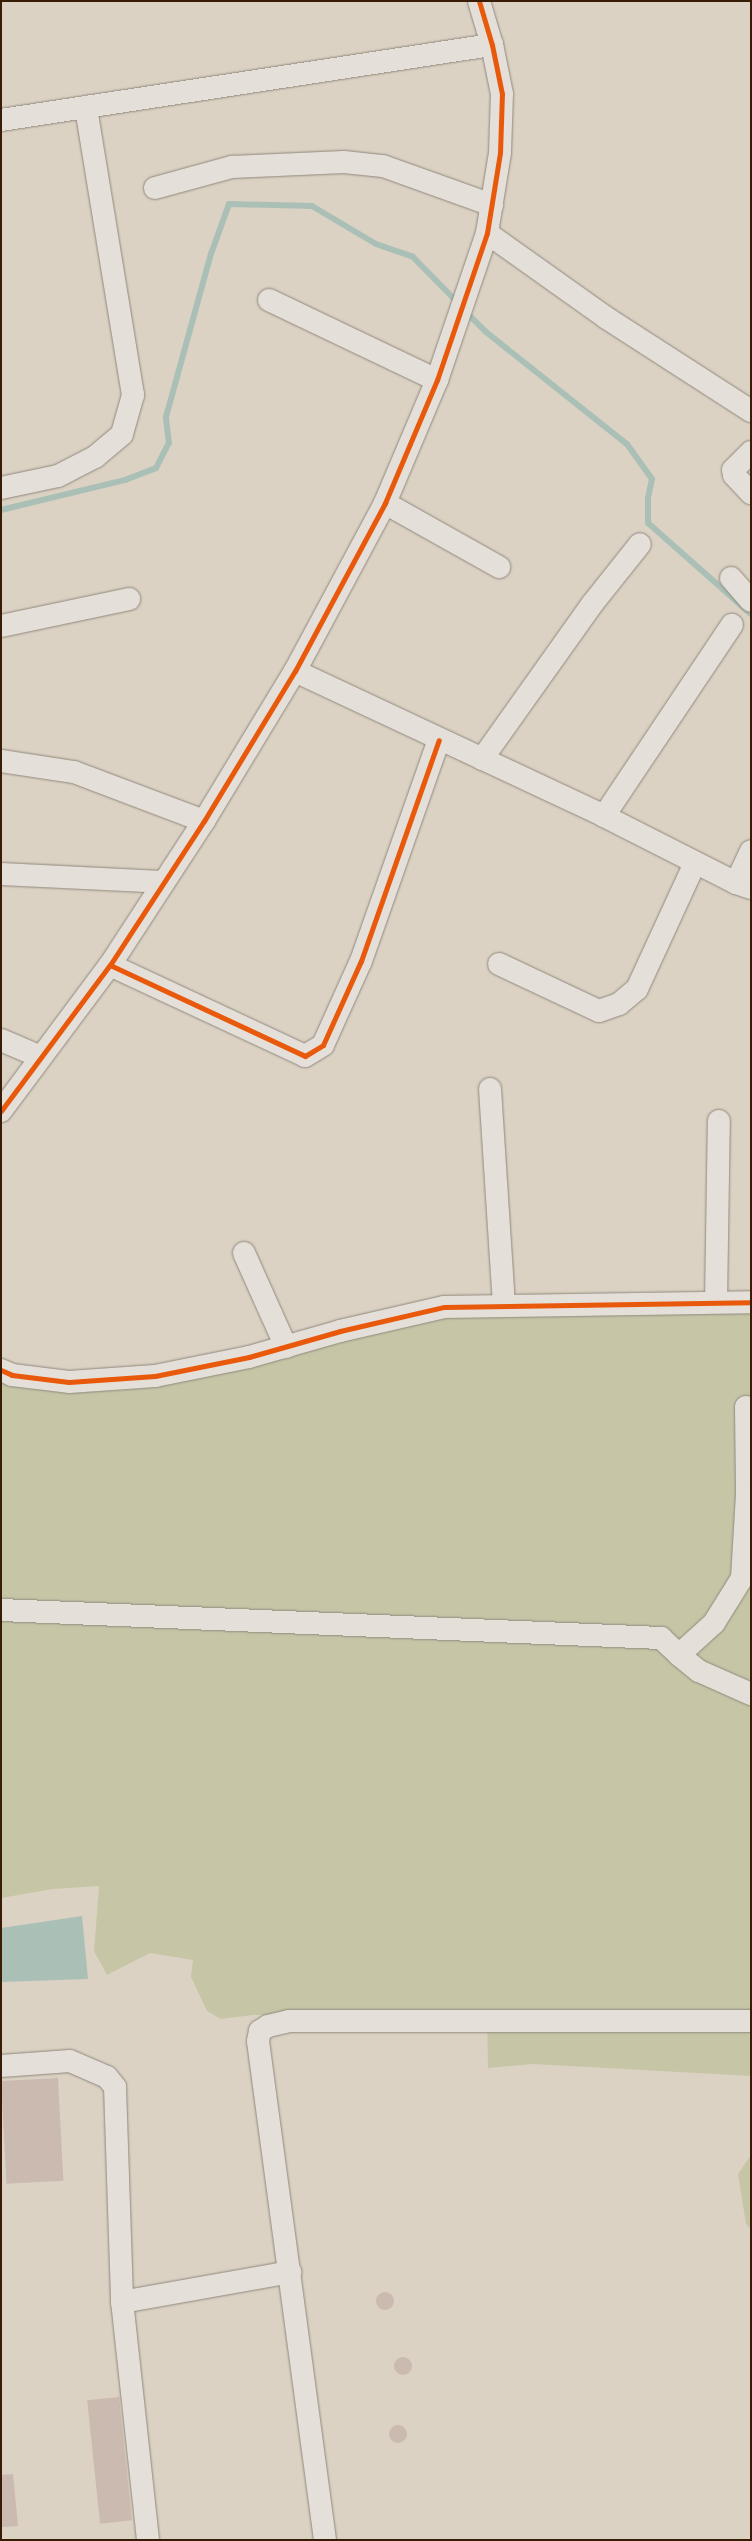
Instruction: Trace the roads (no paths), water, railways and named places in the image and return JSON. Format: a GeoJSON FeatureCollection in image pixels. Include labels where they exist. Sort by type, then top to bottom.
{"type":"FeatureCollection","features":[{"type":"Feature","properties":{"kind":"street"},"geometry":{"type":"LineString","coordinates":[[1,1110],[110,965],[162,882],[204,821],[295,672],[385,503],[437,380],[487,234],[500,153],[502,94],[492,45],[479,1]]}},
{"type":"Feature","properties":{"kind":"street"},"geometry":{"type":"LineString","coordinates":[[1,120],[492,45]]}},
{"type":"Feature","properties":{"kind":"street"},"geometry":{"type":"LineString","coordinates":[[1,488],[58,476],[95,457],[122,434],[133,395],[86,107]]}},
{"type":"Feature","properties":{"kind":"street"},"geometry":{"type":"LineString","coordinates":[[156,188],[232,167],[344,162],[383,166],[492,205]]}},
{"type":"Feature","properties":{"kind":"street"},"geometry":{"type":"LineString","coordinates":[[487,234],[606,317],[751,411]]}},
{"type":"Feature","properties":{"kind":"street"},"geometry":{"type":"LineString","coordinates":[[269,300],[437,380]]}},
{"type":"Feature","properties":{"kind":"street"},"geometry":{"type":"LineString","coordinates":[[751,452],[733,470],[734,475],[751,493]]}},
{"type":"Feature","properties":{"kind":"street"},"geometry":{"type":"LineString","coordinates":[[385,503],[499,567]]}},
{"type":"Feature","properties":{"kind":"street"},"geometry":{"type":"LineString","coordinates":[[482,759],[592,602],[640,544]]}},
{"type":"Feature","properties":{"kind":"street"},"geometry":{"type":"LineString","coordinates":[[731,578],[751,601]]}},
{"type":"Feature","properties":{"kind":"street"},"geometry":{"type":"LineString","coordinates":[[1,626],[129,599]]}},
{"type":"Feature","properties":{"kind":"street"},"geometry":{"type":"LineString","coordinates":[[604,816],[732,625]]}},
{"type":"Feature","properties":{"kind":"street"},"geometry":{"type":"LineString","coordinates":[[295,672],[604,816],[743,886],[751,851]]}},
{"type":"Feature","properties":{"kind":"street"},"geometry":{"type":"LineString","coordinates":[[110,965],[306,1056],[324,1045],[361,961],[439,740]]}},
{"type":"Feature","properties":{"kind":"street"},"geometry":{"type":"LineString","coordinates":[[1,760],[74,772],[204,821]]}},
{"type":"Feature","properties":{"kind":"street"},"geometry":{"type":"LineString","coordinates":[[499,964],[599,1011],[619,1004],[637,989],[695,863]]}},
{"type":"Feature","properties":{"kind":"street"},"geometry":{"type":"LineString","coordinates":[[1,874],[162,882]]}},
{"type":"Feature","properties":{"kind":"street"},"geometry":{"type":"LineString","coordinates":[[1,1040],[41,1057]]}},
{"type":"Feature","properties":{"kind":"street"},"geometry":{"type":"LineString","coordinates":[[490,1089],[504,1306]]}},
{"type":"Feature","properties":{"kind":"street"},"geometry":{"type":"LineString","coordinates":[[716,1302],[719,1121]]}},
{"type":"Feature","properties":{"kind":"street"},"geometry":{"type":"LineString","coordinates":[[244,1253],[286,1346]]}},
{"type":"Feature","properties":{"kind":"street"},"geometry":{"type":"LineString","coordinates":[[1,1370],[12,1375],[69,1382],[155,1376],[444,1307],[751,1302]]}},
{"type":"Feature","properties":{"kind":"street"},"geometry":{"type":"LineString","coordinates":[[679,1656],[714,1623],[742,1578],[747,1494],[746,1407]]}},
{"type":"Feature","properties":{"kind":"street"},"geometry":{"type":"LineString","coordinates":[[1,1610],[661,1638],[679,1656],[699,1671],[751,1694]]}},
{"type":"Feature","properties":{"kind":"street"},"geometry":{"type":"LineString","coordinates":[[325,2540],[258,2041],[260,2031],[268,2026],[299,2021],[751,2021]]}},
{"type":"Feature","properties":{"kind":"street"},"geometry":{"type":"LineString","coordinates":[[1,2066],[70,2061],[107,2077],[115,2087],[122,2302],[148,2540]]}},
{"type":"Feature","properties":{"kind":"street"},"geometry":{"type":"LineString","coordinates":[[122,2302],[290,2272]]}},
{"type":"Feature","properties":{"kind":"waterway"},"geometry":{"type":"LineString","coordinates":[[1,510],[125,480],[156,468],[169,443],[166,417],[211,254],[229,204],[312,206],[376,244],[413,257],[458,303]]}},
{"type":"Feature","properties":{"kind":"waterway"},"geometry":{"type":"LineString","coordinates":[[465,311],[486,332],[627,444],[652,479],[648,498],[648,523],[751,614]]}}]}
